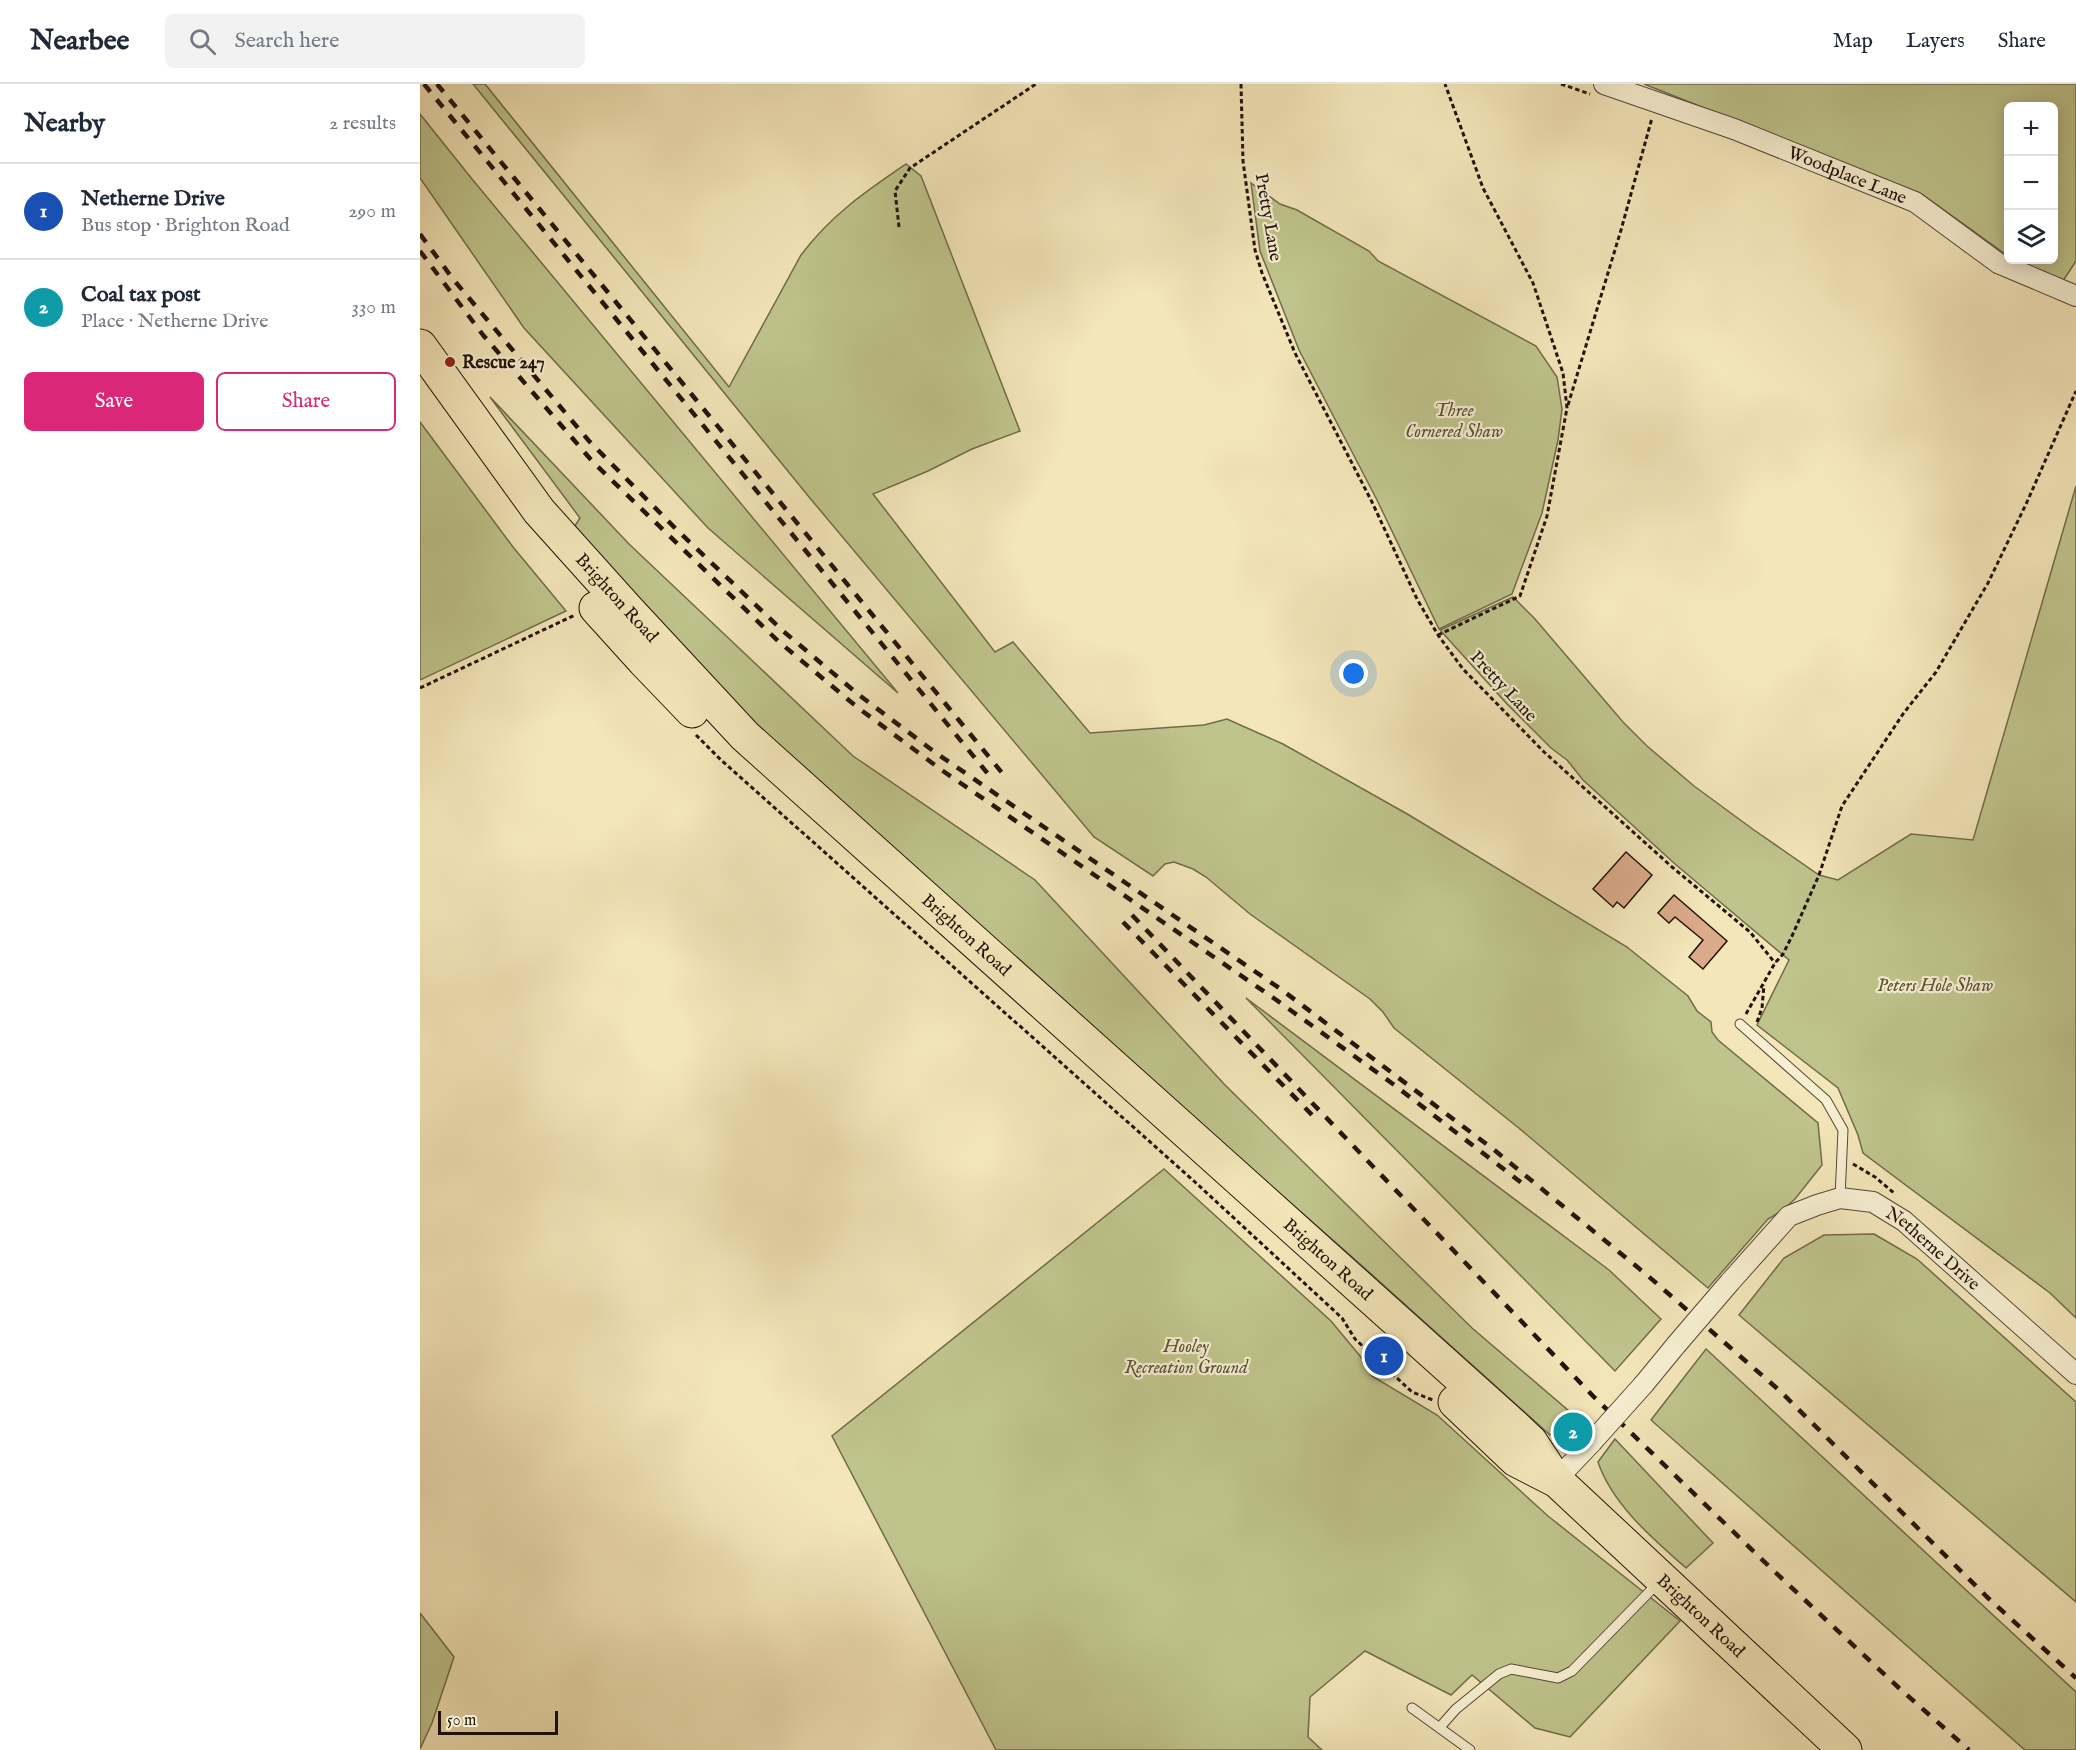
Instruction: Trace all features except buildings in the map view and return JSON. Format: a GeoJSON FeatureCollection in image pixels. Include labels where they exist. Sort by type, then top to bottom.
{"type":"FeatureCollection","features":[{"type":"Feature","properties":{"kind":"highway","name":"Brighton Road"},"geometry":{"type":"LineString","coordinates":[[420,346],[539,510],[745,736],[1513,1425],[1531,1443],[1556,1480],[1845,1750]]}},
{"type":"Feature","properties":{"kind":"highway","name":"Brighton Road"},"geometry":{"type":"LineString","coordinates":[[420,382],[525,523],[591,602],[731,751],[1411,1361],[1516,1460],[1556,1480]]}},
{"type":"Feature","properties":{"kind":"street","name":"Woodplace Lane"},"geometry":{"type":"LineString","coordinates":[[1598,89],[1734,129],[1915,202],[1998,263],[2076,296]]}},
{"type":"Feature","properties":{"kind":"street","name":"Netherne Drive"},"geometry":{"type":"LineString","coordinates":[[1556,1480],[1592,1442],[1789,1216],[1840,1198],[1873,1202],[1904,1221],[2076,1374]]}},
{"type":"Feature","properties":{"kind":"lane"},"geometry":{"type":"LineString","coordinates":[[1740,1024],[1826,1100],[1843,1130],[1840,1157],[1840,1198]]}},
{"type":"Feature","properties":{"kind":"lane"},"geometry":{"type":"LineString","coordinates":[[1440,1727],[1456,1709],[1499,1674],[1511,1669],[1558,1678],[1572,1671],[1662,1579]]}},
{"type":"Feature","properties":{"kind":"lane"},"geometry":{"type":"LineString","coordinates":[[1413,1708],[1470,1750]]}},
{"type":"Feature","properties":{"kind":"path"},"geometry":{"type":"LineString","coordinates":[[899,227],[895,191],[910,168],[1036,84]]}},
{"type":"Feature","properties":{"kind":"path","name":"Pretty Lane"},"geometry":{"type":"LineString","coordinates":[[1242,84],[1243,161],[1255,250],[1262,273],[1295,353],[1372,502],[1417,599],[1438,635],[1463,669],[1544,752],[1672,867],[1750,932],[1774,963]]}},
{"type":"Feature","properties":{"kind":"path"},"geometry":{"type":"LineString","coordinates":[[1445,84],[1483,188],[1533,283],[1563,373],[1567,408]]}},
{"type":"Feature","properties":{"kind":"path"},"geometry":{"type":"LineString","coordinates":[[1561,84],[1598,89]]}},
{"type":"Feature","properties":{"kind":"path"},"geometry":{"type":"LineString","coordinates":[[1438,635],[1520,596],[1547,516],[1567,408],[1621,231],[1653,114]]}},
{"type":"Feature","properties":{"kind":"path"},"geometry":{"type":"LineString","coordinates":[[1740,1024],[1774,963],[1784,954],[1819,875],[1842,806],[1903,714],[1936,672],[1988,583],[2076,391]]}},
{"type":"Feature","properties":{"kind":"path"},"geometry":{"type":"LineString","coordinates":[[420,688],[580,612]]}},
{"type":"Feature","properties":{"kind":"path"},"geometry":{"type":"LineString","coordinates":[[689,727],[721,760],[1195,1182],[1342,1318],[1355,1339],[1412,1392],[1437,1402]]}},
{"type":"Feature","properties":{"kind":"path"},"geometry":{"type":"LineString","coordinates":[[1752,1035],[1762,1008],[1765,982]]}},
{"type":"Feature","properties":{"kind":"green space"},"geometry":{"type":"Polygon","coordinates":[[[473,84],[485,84],[729,387],[801,255],[812,241],[849,205],[906,164],[921,176],[1020,431],[972,449],[928,471],[873,494],[995,652],[1013,642],[1090,733],[1204,725],[1227,719],[1283,744],[1409,815],[1627,947],[1688,996],[1697,1011],[1711,1022],[1712,1032],[1718,1040],[1818,1123],[1822,1165],[1795,1199],[1768,1219],[1708,1288],[1520,1129],[1394,1028],[1370,999],[1250,914],[1206,877],[1174,862],[1165,864],[1153,876],[1094,837],[809,497],[473,84]]]}},
{"type":"Feature","properties":{"kind":"green space"},"geometry":{"type":"Polygon","coordinates":[[[1644,84],[2076,84],[2076,261],[2063,281],[2025,264],[2058,264],[2058,102],[2004,102],[2004,253],[1923,195],[1644,84]]]}},
{"type":"Feature","properties":{"kind":"green space"},"geometry":{"type":"Polygon","coordinates":[[[420,114],[898,693],[708,528],[524,328],[420,178],[420,114]]]}},
{"type":"Feature","properties":{"kind":"green space","name":"Three Cornered Shaw"},"geometry":{"type":"Polygon","coordinates":[[[1251,183],[1280,204],[1297,210],[1369,251],[1378,261],[1536,346],[1557,377],[1562,409],[1558,440],[1542,513],[1512,594],[1439,629],[1377,500],[1299,350],[1260,251],[1251,183]]]}},
{"type":"Feature","properties":{"kind":"green space"},"geometry":{"type":"Polygon","coordinates":[[[490,397],[629,544],[853,756],[1035,880],[1225,1085],[1472,1328],[1576,1417],[1550,1435],[1360,1264],[755,731],[571,532],[580,518],[490,397]]]}},
{"type":"Feature","properties":{"kind":"green space"},"geometry":{"type":"Polygon","coordinates":[[[420,422],[513,547],[566,611],[420,680],[420,422]]]}},
{"type":"Feature","properties":{"kind":"green space","name":"Peters Hole Shaw"},"geometry":{"type":"Polygon","coordinates":[[[2076,486],[2076,1318],[2050,1293],[1863,1153],[1838,1088],[1757,1025],[1789,960],[1675,864],[1583,780],[1567,760],[1551,748],[1507,704],[1440,630],[1513,597],[1647,746],[1694,786],[1754,830],[1819,875],[1838,880],[1911,834],[1973,840],[2076,486]]]}},
{"type":"Feature","properties":{"kind":"green space"},"geometry":{"type":"Polygon","coordinates":[[[1246,998],[1609,1270],[1661,1319],[1615,1371],[1246,998]]]}},
{"type":"Feature","properties":{"kind":"green space","name":"Hooley Recreation Ground"},"geometry":{"type":"Polygon","coordinates":[[[1164,1169],[1331,1321],[1365,1362],[1372,1376],[1437,1415],[1548,1516],[1680,1621],[1570,1737],[1535,1728],[1472,1675],[1451,1695],[1365,1651],[1310,1697],[1308,1737],[1322,1750],[996,1750],[832,1436],[1164,1169]]]}},
{"type":"Feature","properties":{"kind":"green space"},"geometry":{"type":"Polygon","coordinates":[[[1874,1234],[1917,1259],[2076,1402],[2076,1602],[1739,1315],[1784,1258],[1824,1235],[1874,1234]]]}},
{"type":"Feature","properties":{"kind":"green space"},"geometry":{"type":"Polygon","coordinates":[[[1706,1349],[2076,1692],[2076,1750],[2025,1750],[1651,1420],[1706,1349]]]}},
{"type":"Feature","properties":{"kind":"green space"},"geometry":{"type":"Polygon","coordinates":[[[1615,1439],[1713,1543],[1686,1568],[1635,1520],[1604,1477],[1598,1462],[1615,1439]]]}},
{"type":"Feature","properties":{"kind":"green space"},"geometry":{"type":"Polygon","coordinates":[[[420,1613],[454,1657],[432,1723],[420,1749],[420,1613]]]}},
{"type":"Feature","properties":{"kind":"railway"},"geometry":{"type":"LineString","coordinates":[[424,84],[993,780]]}},
{"type":"Feature","properties":{"kind":"railway"},"geometry":{"type":"LineString","coordinates":[[437,84],[1003,774]]}},
{"type":"Feature","properties":{"kind":"railway"},"geometry":{"type":"LineString","coordinates":[[420,234],[453,279],[589,441],[676,529],[783,631],[859,695],[936,753],[1282,990],[1493,1149],[1647,1275],[1780,1391],[1987,1597],[2076,1678]]}},
{"type":"Feature","properties":{"kind":"railway"},"geometry":{"type":"LineString","coordinates":[[420,251],[483,335],[593,462],[778,641],[857,707],[943,771],[1275,999],[1393,1084],[1527,1187]]}},
{"type":"Feature","properties":{"kind":"railway"},"geometry":{"type":"LineString","coordinates":[[1132,915],[1593,1396],[1776,1573],[1969,1750]]}},
{"type":"Feature","properties":{"kind":"railway"},"geometry":{"type":"LineString","coordinates":[[1123,922],[1318,1121]]}},
{"type":"Feature","properties":{"kind":"place","name":"Rescue 247"},"geometry":{"type":"Point","coordinates":[450,362]}},
{"type":"Feature","properties":{"kind":"place","name":"Netherne Drive"},"geometry":{"type":"Point","coordinates":[1384,1356]}},
{"type":"Feature","properties":{"kind":"place","name":"Coal tax post"},"geometry":{"type":"Point","coordinates":[1573,1432]}}]}
